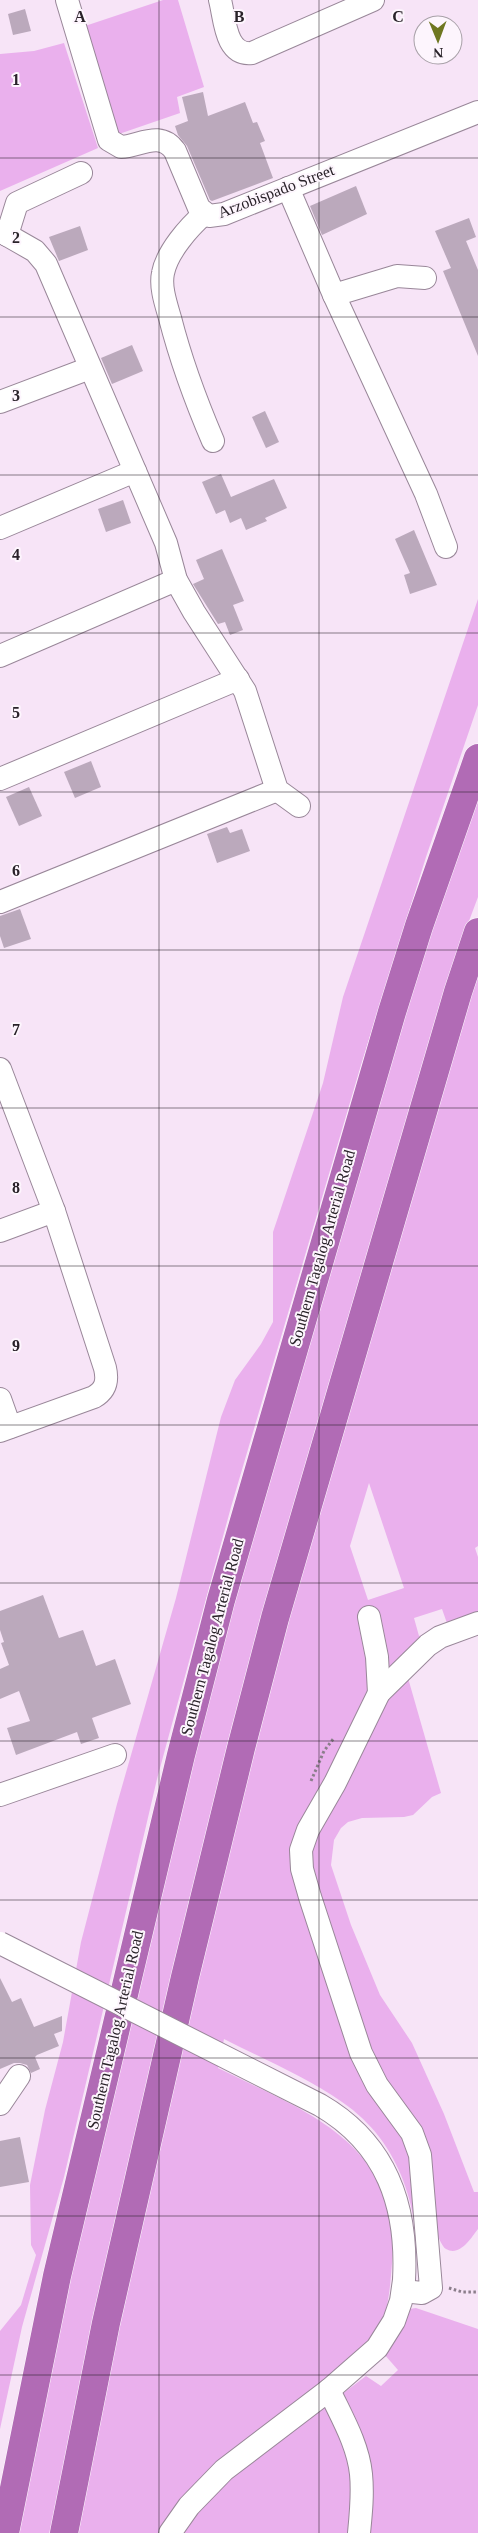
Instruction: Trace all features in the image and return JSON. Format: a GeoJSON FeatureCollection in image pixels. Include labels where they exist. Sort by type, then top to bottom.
{"type":"FeatureCollection","features":[{"type":"Feature","properties":{"kind":"highway","name":"Southern Tagalog Arterial Road"},"geometry":{"type":"LineString","coordinates":[[5,2533],[42,2348],[81,2176],[147,1893],[221,1600],[392,1012],[419,926],[478,758]]}},
{"type":"Feature","properties":{"kind":"highway"},"geometry":{"type":"LineString","coordinates":[[64,2533],[108,2313],[185,1977],[246,1729],[275,1618],[450,1020],[478,932]]}},
{"type":"Feature","properties":{"kind":"highway"},"geometry":{"type":"LineString","coordinates":[[0,2485],[40,2290],[48,2261],[81,2176]]}},
{"type":"Feature","properties":{"kind":"street","name":"Arzobispado Street"},"geometry":{"type":"LineString","coordinates":[[67,0],[109,140],[121,147],[151,140],[169,144],[175,151],[199,208],[204,214],[213,216],[224,214],[478,112]]}},
{"type":"Feature","properties":{"kind":"street"},"geometry":{"type":"LineString","coordinates":[[220,0],[231,44],[239,52],[252,53],[373,0]]}},
{"type":"Feature","properties":{"kind":"street"},"geometry":{"type":"LineString","coordinates":[[81,172],[17,204],[4,233],[35,251],[46,264],[166,543],[176,580],[194,612],[245,691],[277,790],[299,806]]}},
{"type":"Feature","properties":{"kind":"street"},"geometry":{"type":"LineString","coordinates":[[288,188],[334,295],[422,485],[446,548]]}},
{"type":"Feature","properties":{"kind":"street"},"geometry":{"type":"LineString","coordinates":[[204,214],[196,220],[170,256],[162,276],[165,300],[182,364],[213,441]]}},
{"type":"Feature","properties":{"kind":"street"},"geometry":{"type":"LineString","coordinates":[[334,295],[397,276],[425,278]]}},
{"type":"Feature","properties":{"kind":"street"},"geometry":{"type":"LineString","coordinates":[[0,402],[90,368]]}},
{"type":"Feature","properties":{"kind":"street"},"geometry":{"type":"LineString","coordinates":[[0,528],[135,471]]}},
{"type":"Feature","properties":{"kind":"street"},"geometry":{"type":"LineString","coordinates":[[0,656],[176,580]]}},
{"type":"Feature","properties":{"kind":"street"},"geometry":{"type":"LineString","coordinates":[[0,779],[238,679]]}},
{"type":"Feature","properties":{"kind":"street"},"geometry":{"type":"LineString","coordinates":[[1,900],[277,790]]}},
{"type":"Feature","properties":{"kind":"street"},"geometry":{"type":"LineString","coordinates":[[0,1069],[54,1211],[105,1368],[106,1384],[101,1394],[5,1429],[0,1399]]}},
{"type":"Feature","properties":{"kind":"street"},"geometry":{"type":"LineString","coordinates":[[0,1232],[54,1211]]}},
{"type":"Feature","properties":{"kind":"street"},"geometry":{"type":"LineString","coordinates":[[369,1618],[377,1657],[379,1693]]}},
{"type":"Feature","properties":{"kind":"street"},"geometry":{"type":"LineString","coordinates":[[404,2286],[422,2293],[431,2288],[420,2154],[412,2133],[377,2085],[361,2053],[310,1897],[301,1857],[302,1842],[335,1783],[379,1693],[428,1645],[440,1637],[478,1624]]}},
{"type":"Feature","properties":{"kind":"street"},"geometry":{"type":"LineString","coordinates":[[0,1795],[115,1754]]}},
{"type":"Feature","properties":{"kind":"street"},"geometry":{"type":"LineString","coordinates":[[0,1943],[320,2104],[346,2122],[377,2158],[395,2192],[404,2231],[404,2286],[394,2321],[376,2348],[329,2390],[224,2470],[189,2506],[170,2533]]}},
{"type":"Feature","properties":{"kind":"street"},"geometry":{"type":"LineString","coordinates":[[0,2104],[19,2076]]}},
{"type":"Feature","properties":{"kind":"street"},"geometry":{"type":"LineString","coordinates":[[329,2390],[352,2441],[361,2472],[359,2533]]}},
{"type":"Feature","properties":{"kind":"path"},"geometry":{"type":"LineString","coordinates":[[431,2288],[478,2292]]}},
{"type":"Feature","properties":{"kind":"shaded area"},"geometry":{"type":"Polygon","coordinates":[[[163,0],[178,0],[204,87],[177,97],[180,113],[116,135],[82,27],[163,0]]]}},
{"type":"Feature","properties":{"kind":"shaded area"},"geometry":{"type":"Polygon","coordinates":[[[64,43],[98,148],[0,191],[0,54],[34,51],[64,43]]]}},
{"type":"Feature","properties":{"kind":"shaded area"},"geometry":{"type":"Polygon","coordinates":[[[478,599],[478,705],[426,857],[361,1065],[231,1507],[157,1779],[64,2177],[22,2327],[0,2429],[0,2331],[21,2305],[36,2255],[31,2245],[30,2185],[45,2110],[63,2042],[81,1942],[117,1804],[176,1598],[221,1417],[235,1380],[261,1344],[273,1322],[273,1232],[323,1083],[343,997],[478,599]]]}},
{"type":"Feature","properties":{"kind":"shaded area"},"geometry":{"type":"Polygon","coordinates":[[[478,784],[478,897],[466,929],[52,2533],[14,2533],[40,2401],[228,1609],[366,1132],[478,784]]]}},
{"type":"Feature","properties":{"kind":"shaded area"},"geometry":{"type":"Polygon","coordinates":[[[478,969],[478,1546],[475,1548],[478,1557],[478,1618],[429,1638],[317,1806],[306,1894],[408,2136],[425,2246],[419,2287],[419,2260],[412,2209],[394,2161],[381,2139],[363,2119],[328,2093],[299,2076],[224,2039],[218,2068],[284,2100],[342,2137],[364,2160],[381,2188],[391,2222],[392,2263],[386,2311],[374,2336],[360,2351],[216,2464],[186,2497],[161,2533],[74,2533],[121,2304],[283,1627],[478,969]],[[369,1483],[350,1546],[368,1600],[404,1588],[369,1483]],[[442,1609],[414,1618],[419,1636],[448,1626],[442,1609]]]}},
{"type":"Feature","properties":{"kind":"shaded area"},"geometry":{"type":"Polygon","coordinates":[[[406,1671],[441,1793],[432,1797],[413,1815],[362,1818],[348,1822],[341,1828],[334,1840],[331,1865],[351,1925],[380,1995],[412,2043],[444,2114],[474,2192],[478,2192],[478,2229],[465,2245],[456,2251],[446,2249],[435,2228],[306,1863],[365,1732],[406,1671]]]}},
{"type":"Feature","properties":{"kind":"shaded area"},"geometry":{"type":"Polygon","coordinates":[[[416,2308],[478,2329],[478,2533],[180,2533],[214,2491],[366,2376],[381,2386],[398,2370],[384,2354],[395,2340],[409,2309],[416,2308]]]}},
{"type":"Feature","properties":{"kind":"building"},"geometry":{"type":"Polygon","coordinates":[[[25,9],[31,31],[13,35],[8,14],[25,9]]]}},
{"type":"Feature","properties":{"kind":"building"},"geometry":{"type":"Polygon","coordinates":[[[203,92],[208,116],[245,102],[253,123],[257,122],[265,141],[260,143],[273,178],[212,201],[210,200],[187,146],[178,135],[175,126],[188,121],[182,97],[203,92]]]}},
{"type":"Feature","properties":{"kind":"building"},"geometry":{"type":"Polygon","coordinates":[[[356,186],[367,214],[322,235],[310,206],[356,186]]]}},
{"type":"Feature","properties":{"kind":"building"},"geometry":{"type":"Polygon","coordinates":[[[469,218],[476,237],[466,241],[478,270],[478,356],[443,271],[451,268],[435,231],[469,218]]]}},
{"type":"Feature","properties":{"kind":"building"},"geometry":{"type":"Polygon","coordinates":[[[80,226],[88,250],[59,261],[49,237],[80,226]]]}},
{"type":"Feature","properties":{"kind":"building"},"geometry":{"type":"Polygon","coordinates":[[[132,345],[143,371],[112,384],[101,358],[132,345]]]}},
{"type":"Feature","properties":{"kind":"building"},"geometry":{"type":"Polygon","coordinates":[[[265,411],[279,442],[266,448],[252,417],[265,411]]]}},
{"type":"Feature","properties":{"kind":"building"},"geometry":{"type":"Polygon","coordinates":[[[221,474],[231,497],[274,479],[287,508],[265,518],[267,521],[246,530],[241,518],[230,523],[225,510],[216,514],[202,482],[221,474]]]}},
{"type":"Feature","properties":{"kind":"building"},"geometry":{"type":"Polygon","coordinates":[[[123,500],[131,523],[106,532],[98,509],[123,500]]]}},
{"type":"Feature","properties":{"kind":"building"},"geometry":{"type":"Polygon","coordinates":[[[414,530],[437,585],[410,594],[404,575],[410,573],[395,539],[414,530]]]}},
{"type":"Feature","properties":{"kind":"building"},"geometry":{"type":"Polygon","coordinates":[[[222,549],[244,601],[233,605],[243,630],[230,635],[225,622],[218,624],[193,584],[204,579],[196,560],[222,549]]]}},
{"type":"Feature","properties":{"kind":"building"},"geometry":{"type":"Polygon","coordinates":[[[91,761],[101,787],[75,798],[64,772],[91,761]]]}},
{"type":"Feature","properties":{"kind":"building"},"geometry":{"type":"Polygon","coordinates":[[[29,787],[42,816],[19,826],[6,797],[29,787]]]}},
{"type":"Feature","properties":{"kind":"building"},"geometry":{"type":"Polygon","coordinates":[[[227,827],[230,833],[242,829],[250,851],[217,863],[207,834],[227,827]]]}},
{"type":"Feature","properties":{"kind":"building"},"geometry":{"type":"Polygon","coordinates":[[[20,909],[31,939],[4,948],[0,936],[0,916],[20,909]]]}},
{"type":"Feature","properties":{"kind":"building"},"geometry":{"type":"Polygon","coordinates":[[[43,1595],[59,1638],[83,1630],[96,1666],[115,1659],[131,1704],[92,1718],[99,1738],[81,1744],[77,1732],[16,1755],[7,1728],[30,1721],[19,1691],[0,1699],[0,1669],[9,1665],[1,1643],[4,1642],[0,1630],[0,1611],[43,1595]]]}},
{"type":"Feature","properties":{"kind":"building"},"geometry":{"type":"Polygon","coordinates":[[[0,1978],[12,2002],[21,1998],[34,2027],[62,2016],[62,2031],[54,2034],[59,2046],[37,2055],[35,2057],[40,2069],[31,2073],[27,2065],[20,2063],[14,2063],[0,2069],[0,1978]]]}},
{"type":"Feature","properties":{"kind":"building"},"geometry":{"type":"Polygon","coordinates":[[[20,2137],[29,2182],[0,2187],[0,2141],[20,2137]]]}}]}
